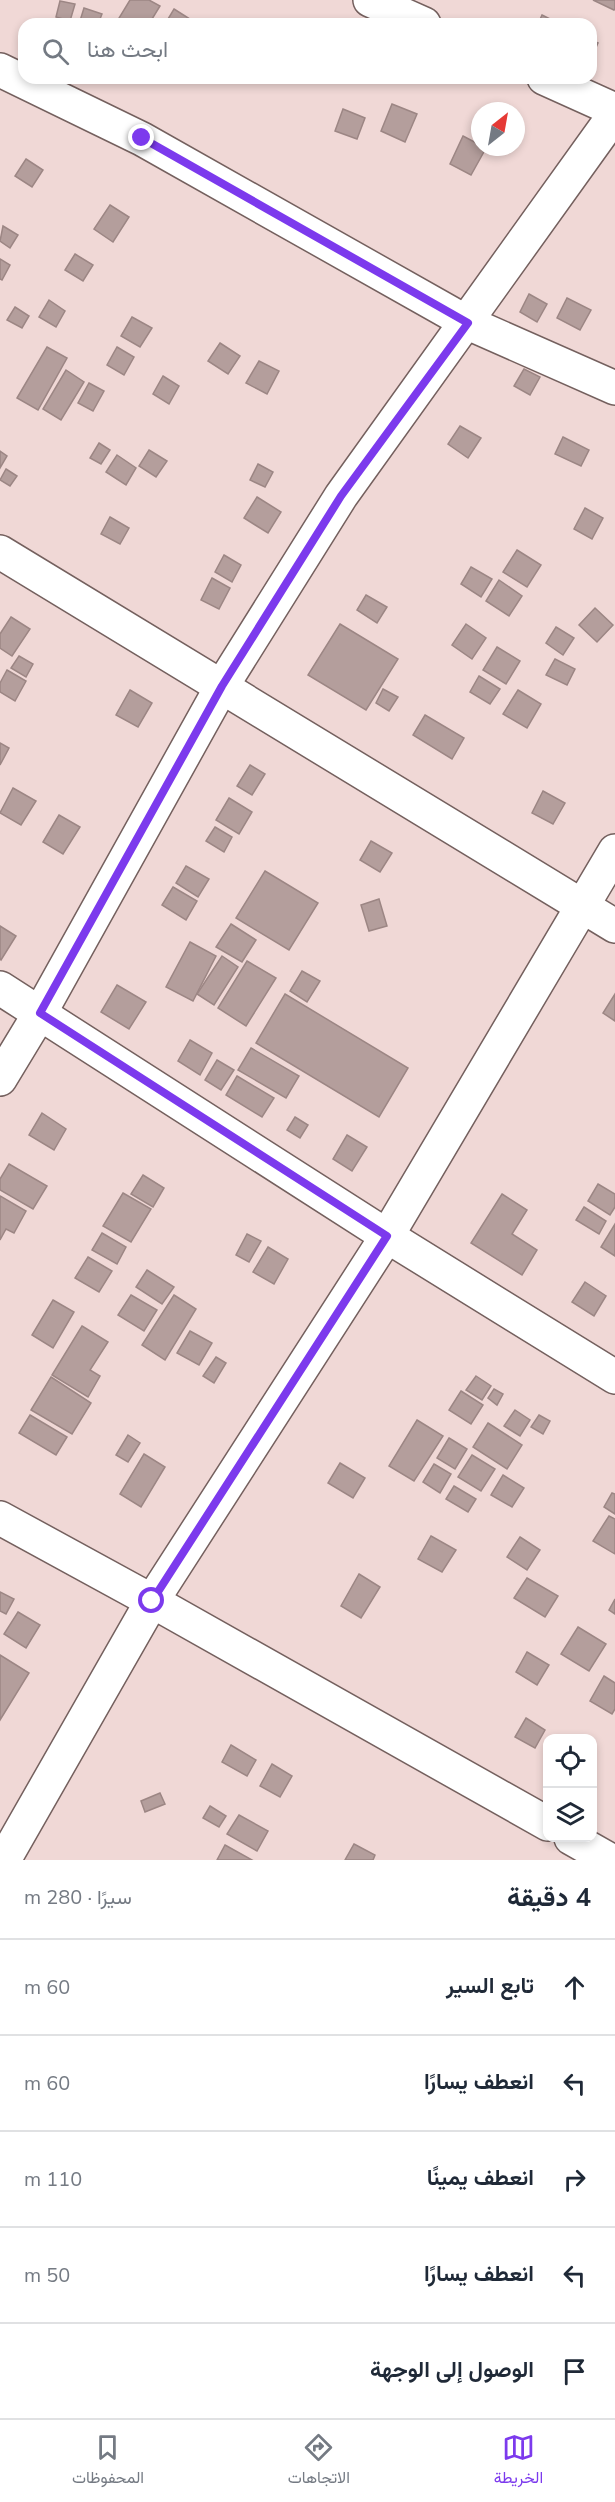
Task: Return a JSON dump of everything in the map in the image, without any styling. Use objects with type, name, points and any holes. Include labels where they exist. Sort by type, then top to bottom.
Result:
[{"type":"street","points":[[370,0],[410,18]]},
{"type":"street","points":[[0,70],[18,79]]},
{"type":"street","points":[[29,84],[142,138],[468,323],[615,388]]},
{"type":"street","points":[[0,1079],[40,1013],[222,686],[341,496],[468,323],[615,112],[557,84]]},
{"type":"street","points":[[0,552],[615,926]]},
{"type":"street","points":[[4,1860],[152,1601],[387,1236],[615,851]]},
{"type":"street","points":[[0,988],[387,1236],[615,1377]]},
{"type":"street","points":[[0,1518],[543,1821]]},
{"type":"street","points":[[578,1842],[610,1860]]},
{"type":"building","points":[[130,0],[149,0],[160,6],[153,18],[119,18]]},
{"type":"building","points":[[593,0],[615,0],[615,9],[614,10]]},
{"type":"building","points":[[60,1],[75,4],[71,18],[56,17]]},
{"type":"building","points":[[84,8],[102,14],[100,18],[81,18]]},
{"type":"building","points":[[174,9],[188,18],[169,18]]},
{"type":"building","points":[[392,104],[417,114],[405,142],[381,131]]},
{"type":"building","points":[[343,109],[365,118],[357,139],[335,131]]},
{"type":"building","points":[[463,136],[471,140],[471,156],[482,156],[471,175],[450,164]]},
{"type":"building","points":[[26,159],[43,170],[32,187],[15,176]]},
{"type":"building","points":[[110,205],[129,217],[113,242],[94,229]]},
{"type":"building","points":[[3,226],[18,235],[10,248],[0,241]]},
{"type":"building","points":[[75,254],[93,265],[83,281],[65,270]]},
{"type":"building","points":[[0,259],[10,265],[2,280],[0,279]]},
{"type":"building","points":[[529,294],[547,304],[537,322],[520,312]]},
{"type":"building","points":[[567,298],[591,310],[580,330],[557,318]]},
{"type":"building","points":[[49,300],[65,311],[56,327],[39,317]]},
{"type":"building","points":[[15,307],[29,316],[22,328],[7,320]]},
{"type":"building","points":[[132,317],[152,328],[140,347],[121,336]]},
{"type":"building","points":[[220,343],[240,356],[228,374],[208,361]]},
{"type":"building","points":[[47,347],[67,358],[38,410],[17,398]]},
{"type":"building","points":[[117,347],[134,357],[124,375],[107,365]]},
{"type":"building","points":[[259,361],[279,371],[267,394],[246,383]]},
{"type":"building","points":[[524,369],[540,377],[530,395],[514,386]]},
{"type":"building","points":[[66,370],[84,382],[61,420],[43,409]]},
{"type":"building","points":[[163,376],[179,386],[169,404],[153,394]]},
{"type":"building","points":[[89,383],[104,391],[93,411],[78,403]]},
{"type":"building","points":[[460,426],[481,438],[468,458],[448,444]]},
{"type":"building","points":[[563,437],[589,450],[581,466],[555,454]]},
{"type":"building","points":[[99,443],[110,450],[101,464],[90,458]]},
{"type":"building","points":[[149,450],[167,461],[156,477],[139,466]]},
{"type":"building","points":[[0,451],[7,456],[0,468]]},
{"type":"building","points":[[117,455],[136,468],[126,485],[106,472]]},
{"type":"building","points":[[258,464],[273,472],[265,487],[250,480]]},
{"type":"building","points":[[6,469],[17,476],[10,486],[0,480]]},
{"type":"building","points":[[257,497],[281,512],[268,533],[244,518]]},
{"type":"building","points":[[585,508],[603,518],[592,539],[574,529]]},
{"type":"building","points":[[110,517],[129,528],[120,544],[101,534]]},
{"type":"building","points":[[517,550],[541,565],[527,587],[503,572]]},
{"type":"building","points":[[224,555],[241,565],[232,582],[215,572]]},
{"type":"building","points":[[471,567],[492,579],[481,597],[461,584]]},
{"type":"building","points":[[212,578],[230,588],[219,609],[201,600]]},
{"type":"building","points":[[499,580],[522,596],[509,616],[486,601]]},
{"type":"building","points":[[366,595],[387,607],[377,623],[357,610]]},
{"type":"building","points":[[595,608],[613,625],[597,642],[579,625]]},
{"type":"building","points":[[11,617],[30,629],[12,656],[0,648],[0,634]]},
{"type":"building","points":[[340,624],[398,659],[366,710],[308,675]]},
{"type":"building","points":[[466,624],[486,638],[472,659],[452,645]]},
{"type":"building","points":[[556,627],[574,638],[563,655],[546,643]]},
{"type":"building","points":[[497,647],[520,661],[506,684],[483,670]]},
{"type":"building","points":[[19,656],[33,664],[26,677],[11,668]]},
{"type":"building","points":[[555,659],[575,669],[567,685],[546,675]]},
{"type":"building","points":[[7,670],[26,681],[15,701],[0,692],[0,683]]},
{"type":"building","points":[[479,676],[500,689],[490,704],[470,692]]},
{"type":"building","points":[[383,689],[398,697],[389,711],[376,703]]},
{"type":"building","points":[[130,690],[152,703],[138,727],[116,715]]},
{"type":"building","points":[[518,690],[541,704],[527,728],[503,714]]},
{"type":"building","points":[[425,715],[464,738],[452,759],[413,735]]},
{"type":"building","points":[[0,743],[9,748],[0,765]]},
{"type":"building","points":[[250,765],[265,774],[252,795],[237,786]]},
{"type":"building","points":[[13,788],[36,801],[21,825],[0,813]]},
{"type":"building","points":[[543,791],[565,803],[553,824],[532,813]]},
{"type":"building","points":[[229,798],[252,812],[239,834],[216,820]]},
{"type":"building","points":[[59,815],[80,827],[63,854],[43,842]]},
{"type":"building","points":[[215,827],[232,837],[224,852],[206,841]]},
{"type":"building","points":[[371,841],[392,853],[380,872],[360,860]]},
{"type":"building","points":[[186,866],[209,879],[198,897],[176,883]]},
{"type":"building","points":[[265,871],[318,903],[289,950],[236,918]]},
{"type":"building","points":[[173,887],[197,901],[186,920],[162,905]]},
{"type":"building","points":[[379,899],[387,926],[369,931],[361,905]]},
{"type":"building","points":[[231,924],[256,940],[242,962],[216,947]]},
{"type":"building","points":[[0,926],[16,936],[1,960],[0,959]]},
{"type":"building","points":[[190,942],[216,956],[193,1001],[166,987]]},
{"type":"building","points":[[222,956],[238,967],[214,1005],[197,994]]},
{"type":"building","points":[[247,961],[276,978],[246,1026],[218,1008]]},
{"type":"building","points":[[302,971],[320,981],[307,1002],[290,991]]},
{"type":"building","points":[[117,985],[146,1002],[129,1029],[101,1012]]},
{"type":"building","points":[[285,994],[408,1068],[379,1117],[256,1043]]},
{"type":"building","points":[[615,994],[615,1021],[603,1013]]},
{"type":"building","points":[[190,1040],[212,1053],[200,1075],[178,1061]]},
{"type":"building","points":[[251,1048],[299,1076],[286,1098],[238,1070]]},
{"type":"building","points":[[217,1060],[234,1070],[221,1090],[205,1080]]},
{"type":"building","points":[[237,1076],[274,1098],[262,1117],[226,1095]]},
{"type":"building","points":[[42,1113],[66,1129],[54,1150],[29,1135]]},
{"type":"building","points":[[295,1117],[308,1125],[300,1138],[287,1130]]},
{"type":"building","points":[[347,1135],[367,1147],[352,1171],[333,1159]]},
{"type":"building","points":[[9,1164],[47,1186],[33,1209],[0,1190],[0,1179]]},
{"type":"building","points":[[143,1175],[164,1188],[153,1207],[131,1194]]},
{"type":"building","points":[[598,1184],[615,1194],[615,1207],[610,1215],[588,1201]]},
{"type":"building","points":[[123,1193],[151,1209],[131,1242],[103,1226]]},
{"type":"building","points":[[502,1194],[527,1210],[512,1234],[537,1250],[522,1275],[471,1243]]},
{"type":"building","points":[[0,1196],[26,1211],[14,1233],[6,1229],[0,1240]]},
{"type":"building","points":[[584,1207],[606,1221],[599,1234],[576,1220]]},
{"type":"building","points":[[615,1224],[615,1256],[601,1247]]},
{"type":"building","points":[[102,1233],[126,1247],[117,1264],[92,1250]]},
{"type":"building","points":[[247,1234],[261,1241],[249,1262],[236,1255]]},
{"type":"building","points":[[268,1247],[288,1259],[274,1284],[253,1272]]},
{"type":"building","points":[[88,1257],[112,1271],[99,1292],[75,1278]]},
{"type":"building","points":[[147,1270],[174,1287],[162,1304],[136,1287]]},
{"type":"building","points":[[585,1282],[606,1296],[594,1316],[572,1302]]},
{"type":"building","points":[[131,1295],[157,1310],[144,1331],[118,1315]]},
{"type":"building","points":[[174,1295],[196,1309],[165,1360],[142,1345]]},
{"type":"building","points":[[53,1300],[74,1312],[53,1348],[32,1335]]},
{"type":"building","points":[[82,1326],[108,1342],[90,1370],[100,1376],[88,1397],[52,1375]]},
{"type":"building","points":[[190,1331],[212,1343],[199,1365],[177,1353]]},
{"type":"building","points":[[216,1357],[226,1363],[214,1383],[203,1376]]},
{"type":"building","points":[[476,1376],[491,1386],[482,1400],[466,1390]]},
{"type":"building","points":[[51,1377],[91,1403],[72,1434],[31,1410]]},
{"type":"building","points":[[494,1389],[503,1394],[497,1405],[488,1398]]},
{"type":"building","points":[[461,1391],[483,1405],[471,1424],[449,1410]]},
{"type":"building","points":[[515,1410],[530,1420],[520,1436],[504,1426]]},
{"type":"building","points":[[30,1415],[67,1437],[56,1455],[19,1433]]},
{"type":"building","points":[[539,1415],[550,1421],[543,1434],[531,1427]]},
{"type":"building","points":[[417,1420],[443,1436],[414,1481],[389,1466]]},
{"type":"building","points":[[488,1423],[522,1445],[507,1469],[473,1447]]},
{"type":"building","points":[[128,1435],[140,1443],[128,1462],[116,1455]]},
{"type":"building","points":[[449,1438],[467,1449],[455,1469],[437,1458]]},
{"type":"building","points":[[144,1454],[165,1467],[141,1507],[120,1494]]},
{"type":"building","points":[[472,1455],[495,1469],[481,1491],[458,1477]]},
{"type":"building","points":[[340,1463],[365,1478],[353,1498],[328,1483]]},
{"type":"building","points":[[434,1464],[451,1474],[440,1493],[423,1482]]},
{"type":"building","points":[[503,1475],[524,1488],[512,1507],[491,1495]]},
{"type":"building","points":[[454,1486],[476,1499],[468,1512],[446,1499]]},
{"type":"building","points":[[612,1493],[615,1494],[615,1514],[604,1507]]},
{"type":"building","points":[[609,1516],[615,1519],[615,1554],[593,1541]]},
{"type":"building","points":[[431,1536],[456,1550],[442,1572],[418,1559]]},
{"type":"building","points":[[520,1537],[540,1550],[527,1570],[507,1557]]},
{"type":"building","points":[[359,1574],[380,1587],[361,1618],[341,1606]]},
{"type":"building","points":[[527,1578],[558,1596],[545,1617],[514,1598]]},
{"type":"building","points":[[0,1592],[14,1599],[6,1614],[0,1611]]},
{"type":"building","points":[[615,1599],[615,1614],[609,1610]]},
{"type":"building","points":[[18,1612],[40,1625],[26,1648],[4,1634]]},
{"type":"building","points":[[578,1627],[606,1644],[589,1671],[561,1654]]},
{"type":"building","points":[[527,1652],[549,1665],[537,1685],[516,1672]]},
{"type":"building","points":[[0,1655],[29,1673],[0,1720]]},
{"type":"building","points":[[604,1676],[615,1683],[615,1709],[612,1714],[590,1701]]},
{"type":"building","points":[[526,1718],[545,1730],[535,1748],[515,1737]]},
{"type":"building","points":[[231,1745],[256,1760],[247,1776],[222,1762]]},
{"type":"building","points":[[272,1764],[292,1776],[280,1797],[260,1786]]},
{"type":"building","points":[[160,1793],[165,1804],[145,1812],[141,1801]]},
{"type":"building","points":[[210,1806],[226,1816],[219,1827],[203,1818]]},
{"type":"building","points":[[239,1815],[268,1831],[257,1851],[227,1834]]},
{"type":"building","points":[[354,1844],[375,1855],[373,1860],[345,1860]]},
{"type":"building","points":[[225,1845],[252,1860],[217,1860]]},
{"type":"route","points":[[142,138],[468,323],[341,496],[222,686],[40,1013],[387,1236],[152,1601]]}]
